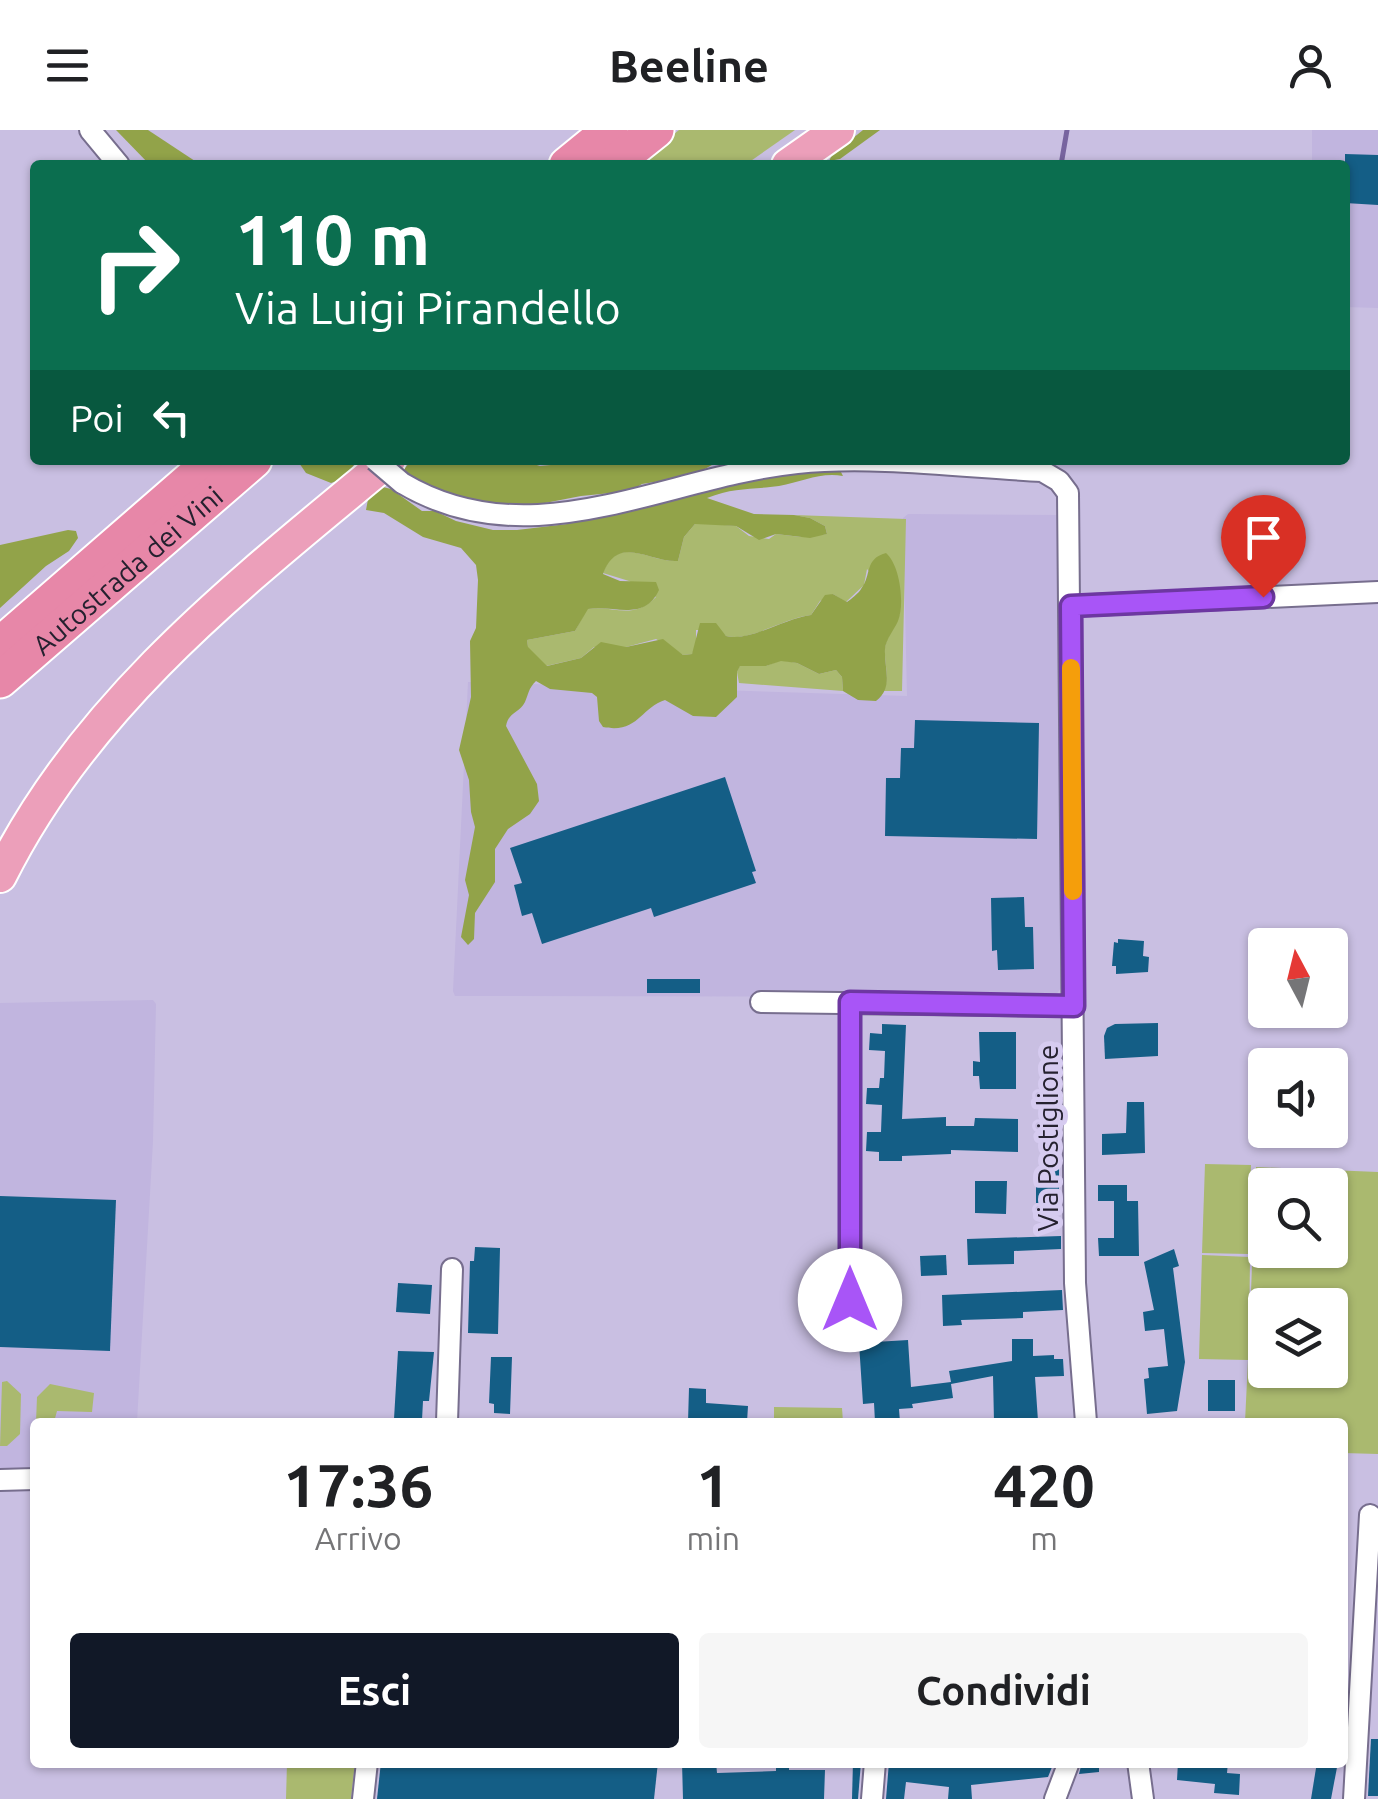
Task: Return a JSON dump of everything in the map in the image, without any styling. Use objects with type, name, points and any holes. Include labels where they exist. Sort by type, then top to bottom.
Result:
[{"type":"highway","points":[[573,160],[610,130]]},
{"type":"highway","points":[[618,160],[656,130]]},
{"type":"highway","points":[[795,160],[838,130]]},
{"type":"highway","name":"Autostrada dei Vini","points":[[0,645],[208,465]]},
{"type":"highway","name":"Autostrada dei Vini","points":[[0,680],[248,465]]},
{"type":"highway","points":[[0,876],[64,769],[146,672],[240,584],[396,472]]},
{"type":"street","points":[[90,130],[115,160]]},
{"type":"street","name":"Via Postiglione","points":[[396,472],[441,504],[506,516],[592,508],[789,465]]},
{"type":"street","name":"Via Postiglione","points":[[908,465],[1042,471],[1059,480],[1068,493],[1075,1283],[1086,1418]]},
{"type":"street","points":[[1071,606],[1378,592]]},
{"type":"street","points":[[760,1002],[1074,1006]]},
{"type":"street","points":[[850,1002],[850,1300]]},
{"type":"street","points":[[446,1418],[452,1270]]},
{"type":"street","points":[[0,1480],[30,1480]]},
{"type":"street","points":[[1354,1799],[1370,1516]]},
{"type":"street","points":[[362,1799],[366,1768]]},
{"type":"street","points":[[872,1799],[875,1768]]},
{"type":"street","points":[[1055,1799],[1067,1768]]},
{"type":"street","points":[[1139,1768],[1143,1799]]},
{"type":"shaded area","points":[[1312,130],[1378,130],[1378,308],[1350,307],[1350,160],[1312,160]]},
{"type":"shaded area","points":[[908,514],[1062,515],[1062,987],[1054,997],[455,996],[468,682],[907,696],[903,518]]},
{"type":"shaded area","points":[[153,1000],[156,1004],[153,1141],[137,1418],[30,1418],[30,1477],[0,1477],[0,1003]]},
{"type":"green space","points":[[116,130],[148,130],[193,160],[145,160]]},
{"type":"green space","points":[[679,130],[795,130],[752,160],[641,160]]},
{"type":"green space","points":[[863,130],[880,130],[840,159],[830,160]]},
{"type":"green space","points":[[300,465],[354,465],[343,479],[331,483],[306,473]]},
{"type":"green space","points":[[408,465],[712,465],[692,476],[642,484],[631,491],[514,509],[422,488],[404,469]]},
{"type":"green space","points":[[840,470],[843,476],[819,476],[707,498],[754,514],[810,518],[825,526],[827,534],[810,538],[776,534],[759,540],[736,526],[695,524],[684,537],[678,561],[626,552],[609,562],[603,574],[620,581],[656,582],[659,590],[645,606],[628,610],[588,609],[575,631],[527,640],[528,647],[547,666],[581,658],[601,642],[626,647],[663,639],[683,655],[692,654],[700,623],[716,623],[726,636],[746,636],[811,615],[825,595],[833,594],[847,602],[861,589],[874,559],[886,553],[898,575],[901,605],[886,645],[886,684],[882,696],[876,701],[858,700],[843,691],[842,677],[836,670],[819,674],[797,663],[781,661],[766,666],[740,666],[737,697],[716,717],[693,716],[665,700],[631,724],[615,728],[603,727],[599,721],[597,697],[592,693],[550,689],[536,681],[523,706],[506,726],[537,784],[539,801],[530,814],[508,829],[495,849],[495,882],[475,913],[474,939],[468,945],[461,937],[469,895],[465,880],[475,827],[469,780],[459,750],[471,697],[470,641],[476,628],[476,565],[461,548],[423,537],[384,513],[366,510],[369,494],[379,486],[391,489],[422,511],[435,511],[493,530],[517,530],[567,524],[686,492],[784,473]]},
{"type":"green space","points":[[794,515],[906,519],[902,691],[884,691],[885,648],[900,608],[867,569],[864,585],[846,602],[833,594],[820,601],[811,615],[746,636],[696,630],[692,654],[683,655],[656,639],[626,647],[594,647],[581,658],[546,666],[528,648],[527,640],[575,631],[587,609],[631,610],[656,597],[629,581],[603,573],[617,555],[626,552],[678,561],[684,537],[695,524],[702,523],[736,526],[749,536],[769,539],[776,534],[827,534],[825,526]]},
{"type":"green space","points":[[76,531],[78,538],[69,551],[46,566],[0,608],[0,545]]},
{"type":"green space","points":[[781,660],[819,674],[836,670],[842,677],[843,691],[739,683],[740,665],[766,666]]},
{"type":"green space","points":[[1205,1164],[1251,1165],[1248,1254],[1202,1253]]},
{"type":"green space","points":[[1348,1171],[1378,1172],[1378,1454],[1348,1453],[1348,1418],[1245,1418],[1248,1360],[1248,1388],[1348,1388],[1348,1288],[1251,1288],[1252,1268],[1348,1268]]},
{"type":"green space","points":[[1202,1255],[1248,1257],[1248,1360],[1199,1359]]},
{"type":"green space","points":[[7,1381],[21,1394],[20,1434],[7,1446],[0,1446],[2,1382]]},
{"type":"green space","points":[[50,1384],[94,1393],[92,1412],[57,1411],[55,1418],[36,1418],[37,1397]]},
{"type":"green space","points":[[774,1407],[842,1408],[843,1418],[774,1418]]},
{"type":"green space","points":[[287,1768],[354,1768],[351,1799],[286,1799]]},
{"type":"building","points":[[1345,154],[1378,155],[1378,205],[1350,203],[1350,160],[1345,160]]},
{"type":"building","points":[[915,720],[1039,723],[1037,839],[885,836],[886,778],[900,778],[901,748],[914,748]]},
{"type":"building","points":[[725,777],[756,871],[752,872],[756,883],[654,917],[651,908],[542,944],[532,913],[522,916],[514,885],[522,883],[510,848]]},
{"type":"building","points":[[1024,897],[1025,927],[1033,927],[1034,969],[998,970],[997,950],[992,951],[991,898]]},
{"type":"building","points":[[1118,939],[1144,941],[1148,972],[1116,974],[1116,966],[1112,966],[1114,942],[1118,943]]},
{"type":"building","points":[[647,979],[700,979],[700,993],[647,993]]},
{"type":"building","points":[[1158,1023],[1158,1056],[1105,1059],[1107,1028],[1115,1024]]},
{"type":"building","points":[[882,1024],[906,1025],[902,1119],[946,1117],[946,1126],[974,1126],[975,1118],[1018,1119],[1018,1152],[951,1150],[951,1154],[879,1161],[879,1152],[866,1151],[867,1132],[881,1132],[882,1105],[866,1104],[867,1088],[879,1088],[880,1078],[884,1078],[885,1051],[869,1050],[870,1033],[882,1034]]},
{"type":"building","points":[[979,1032],[1016,1032],[1016,1089],[980,1089],[979,1076],[973,1076],[973,1061],[980,1062]]},
{"type":"building","points":[[1127,1102],[1144,1102],[1145,1153],[1102,1155],[1102,1134],[1126,1133]]},
{"type":"building","points":[[1044,1162],[1059,1162],[1059,1214],[1044,1214],[1044,1203],[1036,1203],[1036,1181],[1043,1181]]},
{"type":"building","points":[[975,1181],[1007,1181],[1006,1214],[975,1213]]},
{"type":"building","points":[[1098,1185],[1127,1185],[1127,1201],[1138,1201],[1139,1256],[1099,1256],[1098,1238],[1114,1238],[1114,1201],[1098,1201]]},
{"type":"building","points":[[0,1196],[116,1200],[110,1351],[0,1347]]},
{"type":"building","points":[[1061,1236],[1061,1249],[1014,1251],[1014,1264],[968,1265],[967,1239]]},
{"type":"building","points":[[475,1247],[500,1248],[498,1334],[468,1333],[470,1261],[474,1261]]},
{"type":"building","points":[[1174,1249],[1179,1266],[1173,1268],[1185,1362],[1177,1411],[1147,1414],[1144,1379],[1149,1378],[1148,1368],[1168,1366],[1164,1329],[1145,1331],[1143,1312],[1154,1310],[1144,1262]]},
{"type":"building","points":[[946,1255],[947,1275],[921,1276],[920,1256]]},
{"type":"building","points":[[398,1283],[432,1285],[430,1314],[396,1312]]},
{"type":"building","points":[[1062,1290],[1063,1310],[1023,1312],[1023,1318],[961,1320],[962,1325],[943,1326],[942,1295]]},
{"type":"building","points":[[1012,1339],[1033,1339],[1033,1356],[1054,1355],[1054,1359],[1063,1359],[1064,1376],[1035,1377],[1038,1418],[994,1418],[993,1376],[951,1384],[953,1398],[912,1404],[913,1408],[899,1409],[900,1418],[875,1418],[874,1403],[863,1404],[859,1343],[908,1340],[911,1387],[951,1382],[949,1371],[1012,1361]]},
{"type":"building","points":[[398,1351],[434,1352],[429,1401],[423,1401],[422,1418],[394,1418]]},
{"type":"building","points":[[491,1357],[512,1357],[510,1414],[494,1413],[494,1404],[489,1403]]},
{"type":"building","points":[[1208,1380],[1235,1380],[1235,1411],[1208,1411]]},
{"type":"building","points":[[689,1388],[706,1389],[706,1403],[748,1406],[747,1418],[688,1418]]},
{"type":"building","points":[[1371,1739],[1378,1739],[1378,1796],[1368,1796]]},
{"type":"building","points":[[380,1768],[657,1768],[654,1799],[377,1799]]},
{"type":"building","points":[[682,1768],[717,1768],[717,1773],[776,1768],[825,1770],[824,1799],[683,1799]]},
{"type":"building","points":[[853,1768],[861,1768],[858,1799],[852,1799]]},
{"type":"building","points":[[889,1768],[1052,1768],[1048,1777],[971,1785],[972,1799],[948,1799],[949,1787],[906,1782],[904,1799],[886,1799]]},
{"type":"building","points":[[1080,1768],[1099,1768],[1099,1772],[1079,1774]]},
{"type":"building","points":[[1178,1768],[1227,1768],[1227,1773],[1240,1774],[1239,1795],[1214,1793],[1215,1784],[1177,1780]]},
{"type":"building","points":[[1316,1768],[1337,1768],[1331,1799],[1311,1799]]},
{"type":"waterway","points":[[1062,160],[1067,130]]},
{"type":"slow traffic","points":[[1071,668],[1073,891]]},
{"type":"route","points":[[850,1300],[850,1002],[1074,1006],[1071,606],[1263,597]]}]
